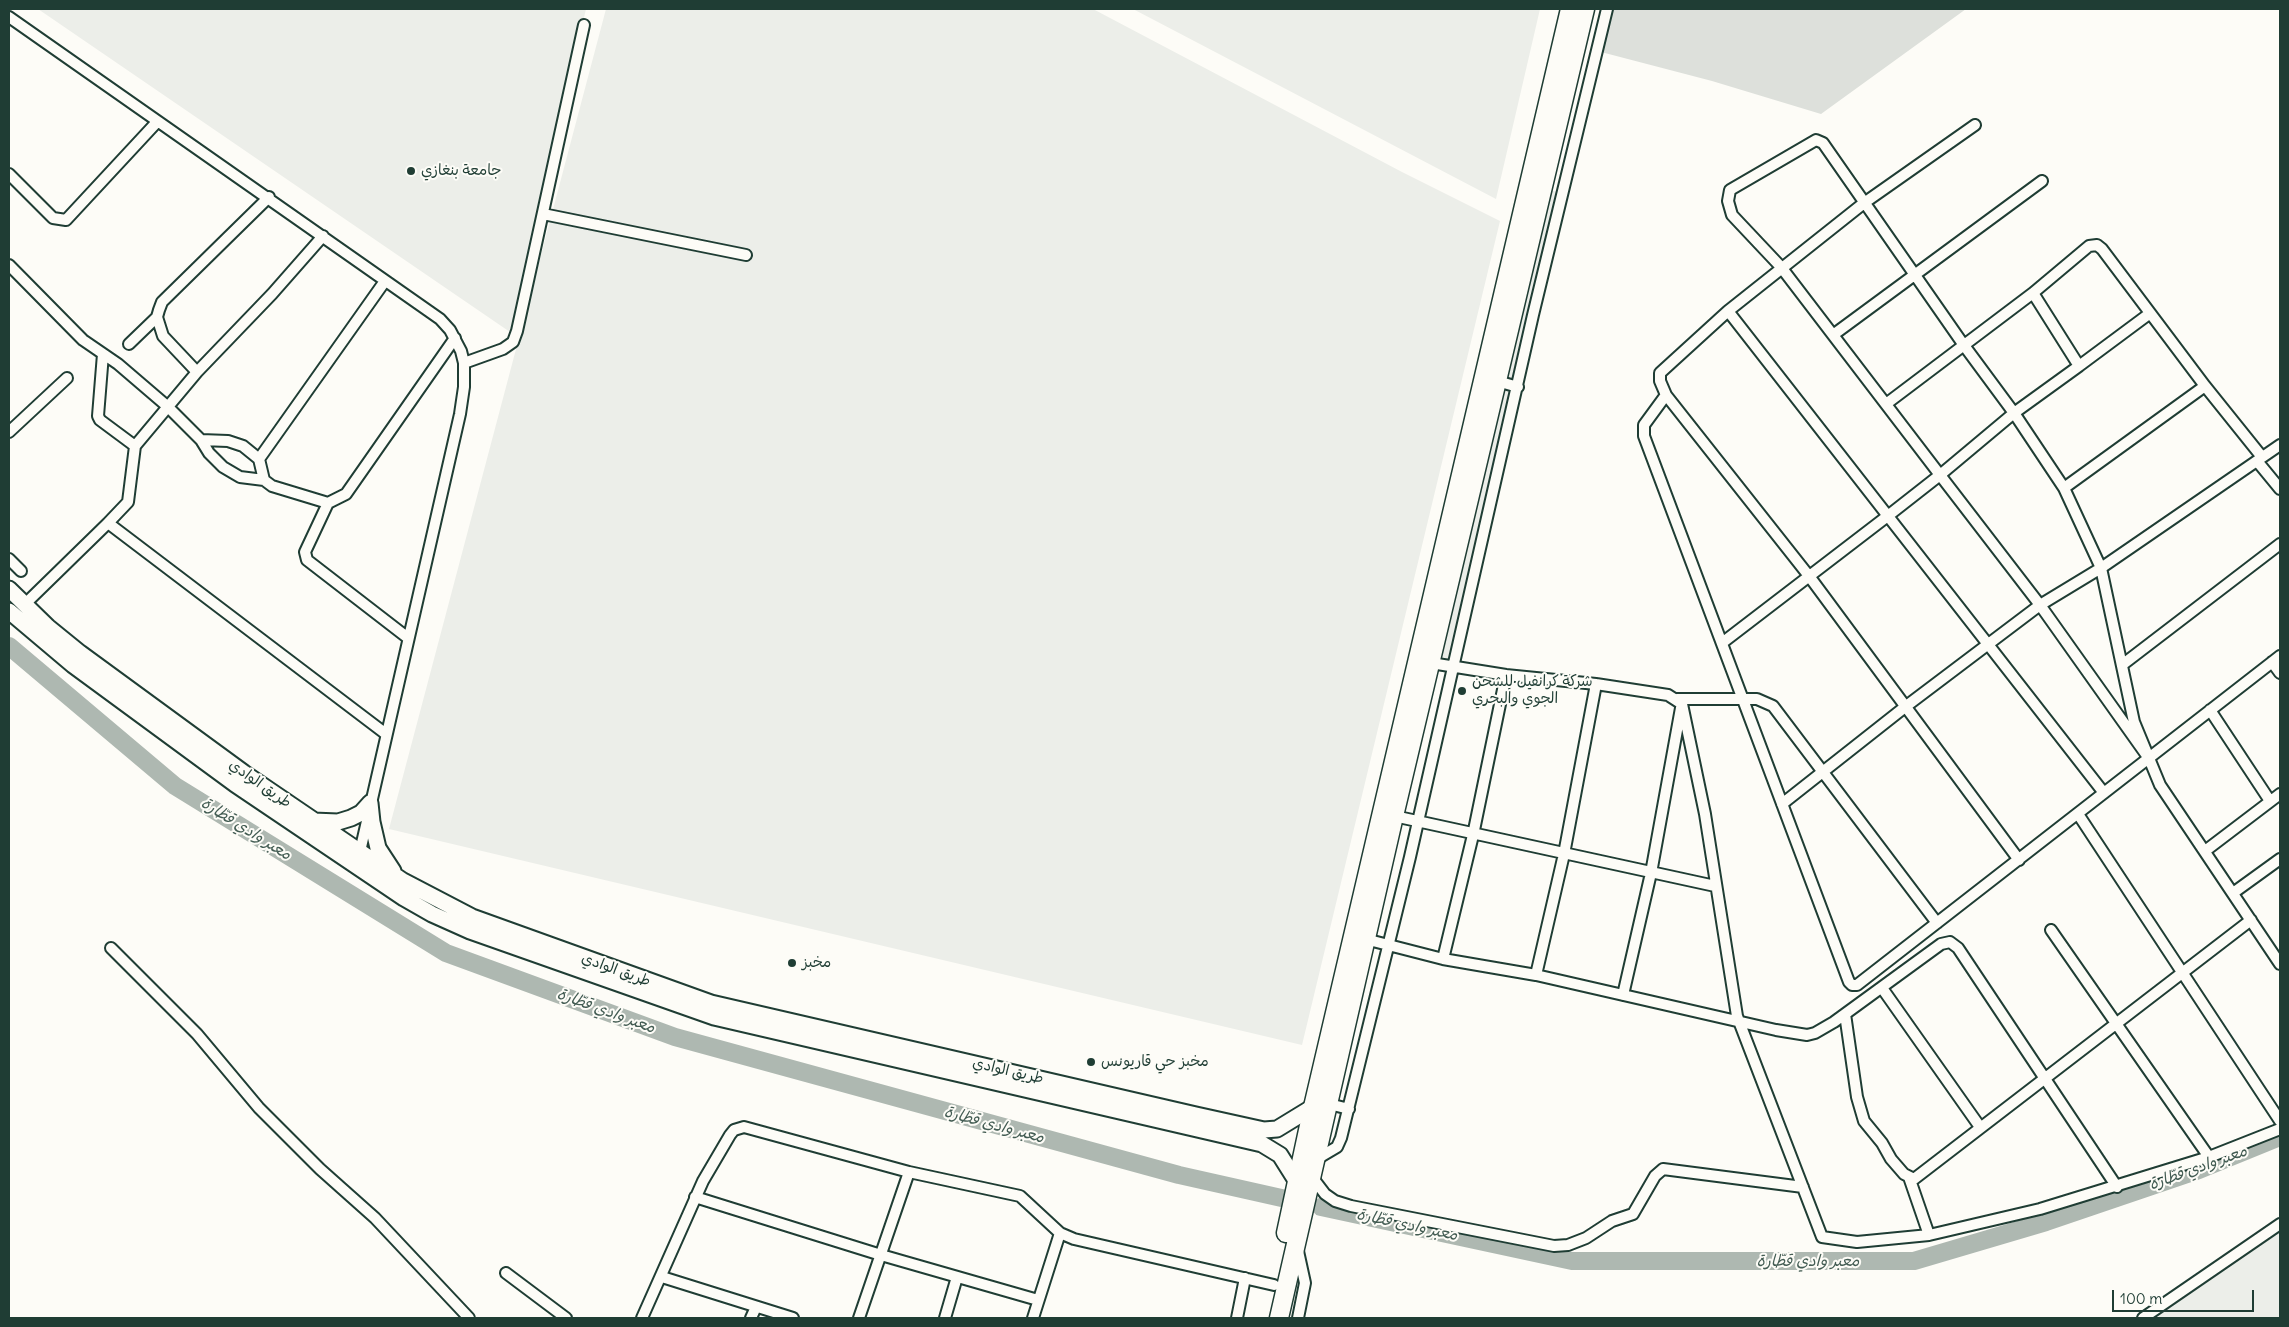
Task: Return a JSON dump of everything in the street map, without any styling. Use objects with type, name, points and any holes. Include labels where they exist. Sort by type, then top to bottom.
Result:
[{"type":"highway","points":[[1279,1318],[1296,1240],[1321,1105],[1570,9]]},
{"type":"highway","points":[[1267,1318],[1274,1285],[1308,1173],[1321,1105],[1365,939],[1585,9]]},
{"type":"main road","name":"طريق الوادي","points":[[9,589],[24,606],[80,652],[312,821],[358,860],[432,914],[470,931],[688,1010],[740,1017],[1263,1137],[1280,1155],[1308,1173]]},
{"type":"main road","name":"طريق الوادي","points":[[9,611],[80,671],[235,784],[358,860],[472,917],[691,996],[740,1017]]},
{"type":"main road","points":[[312,821],[338,822],[351,818],[361,813],[370,803]]},
{"type":"main road","points":[[370,803],[378,848],[392,870],[403,881]]},
{"type":"main road","points":[[1263,1137],[1321,1105]]},
{"type":"street","points":[[1606,9],[1419,821],[1342,1138],[1337,1147],[1308,1173],[1325,1194],[1335,1201],[1351,1206],[1554,1246],[1568,1245],[1586,1238],[1612,1222],[1633,1214],[1655,1176],[1663,1169],[1803,1187]]},
{"type":"street","points":[[9,17],[440,318],[455,338],[464,363],[464,387],[460,414],[358,860]]},
{"type":"street","points":[[464,363],[503,349],[513,342],[584,25]]},
{"type":"street","points":[[9,174],[53,218],[66,220],[157,122]]},
{"type":"street","points":[[1975,125],[1864,203],[1781,267],[1728,311],[1660,373],[1660,381],[1666,395],[1810,576],[2019,860]]},
{"type":"street","points":[[2148,758],[2040,605],[1940,474],[1781,267],[1732,215],[1728,201],[1730,190],[1816,140],[1823,143],[1963,344],[2014,412],[2064,488],[2101,568],[2134,722],[2160,785],[2251,920],[2279,958]]},
{"type":"street","points":[[1833,335],[2042,181]]},
{"type":"street","points":[[129,344],[157,317],[162,302],[269,197]]},
{"type":"street","points":[[543,214],[746,255]]},
{"type":"street","points":[[24,606],[128,502],[135,446],[197,372],[272,294],[323,236]]},
{"type":"street","points":[[1886,404],[2033,293],[2089,246],[2097,245],[2102,249],[2260,459],[2280,490]]},
{"type":"street","points":[[9,264],[83,340],[167,406],[201,440],[208,453],[223,467],[240,477],[264,480],[272,486],[328,503]]},
{"type":"street","points":[[259,460],[385,281]]},
{"type":"street","points":[[2033,293],[2079,366]]},
{"type":"street","points":[[1728,311],[1989,643],[2104,793]]},
{"type":"street","points":[[1722,643],[1889,515],[2014,412],[2150,314]]},
{"type":"street","points":[[157,317],[163,336],[197,372]]},
{"type":"street","points":[[408,638],[306,560],[305,552],[328,503],[346,494],[455,338]]},
{"type":"street","points":[[103,354],[98,416],[100,420],[135,446]]},
{"type":"street","points":[[9,432],[67,378]]},
{"type":"street","points":[[1497,382],[1518,387]]},
{"type":"street","points":[[2064,488],[2205,386]]},
{"type":"street","points":[[1666,395],[1644,425],[1644,436],[1849,982],[1852,985],[1857,985],[2276,659],[2280,673]]},
{"type":"street","points":[[201,440],[228,441],[243,446],[259,460],[264,480]]},
{"type":"street","points":[[1782,804],[1905,707],[2040,605],[2101,568],[2280,445]]},
{"type":"street","points":[[108,523],[386,734]]},
{"type":"street","points":[[2122,665],[2280,544]]},
{"type":"street","points":[[9,559],[21,571]]},
{"type":"street","points":[[1431,662],[1506,675],[1596,684],[1668,695],[1679,702],[1757,699],[1773,706],[1937,923]]},
{"type":"street","points":[[1443,959],[1473,834],[1506,675]]},
{"type":"street","points":[[1536,975],[1564,854],[1596,684]]},
{"type":"street","points":[[1623,995],[1651,873],[1679,702]]},
{"type":"street","points":[[1679,702],[1705,814],[1715,886],[1739,1022],[1822,1236],[1857,1242],[1929,1235],[2040,1209],[2117,1187],[2209,1157],[2280,1129]]},
{"type":"street","points":[[2210,710],[2270,801]]},
{"type":"street","points":[[2205,851],[2280,794]]},
{"type":"street","points":[[2078,814],[2280,1122]]},
{"type":"street","points":[[1394,816],[1715,886]]},
{"type":"street","points":[[2233,893],[2280,859]]},
{"type":"street","points":[[1909,1177],[1918,1177],[1980,1127],[2251,920]]},
{"type":"street","points":[[2051,930],[2209,1157]]},
{"type":"street","points":[[1365,939],[1443,959],[1536,975],[1739,1022],[1808,1035],[1815,1033],[1845,1014],[1941,944],[1950,942],[1958,948],[2117,1187]]},
{"type":"street","points":[[110,948],[198,1034],[259,1108],[320,1169],[375,1218],[469,1318]]},
{"type":"street","points":[[1882,988],[1980,1127]]},
{"type":"street","points":[[1845,1014],[1857,1097],[1864,1121],[1882,1143],[1891,1160],[1909,1177],[1929,1235]]},
{"type":"street","points":[[1321,1105],[1349,1109]]},
{"type":"street","points":[[642,1318],[662,1277],[695,1197],[730,1135],[734,1130],[744,1127],[909,1172],[1020,1196],[1060,1233],[1084,1241],[1274,1285]]},
{"type":"street","points":[[859,1318],[909,1172]]},
{"type":"street","points":[[695,1197],[880,1255],[1038,1300]]},
{"type":"street","points":[[2143,1318],[2280,1224]]},
{"type":"street","points":[[1032,1318],[1060,1233]]},
{"type":"street","points":[[1296,1240],[1305,1283],[1298,1318]]},
{"type":"street","points":[[506,1273],[566,1318]]},
{"type":"street","points":[[662,1277],[793,1318]]},
{"type":"street","points":[[945,1318],[957,1277]]},
{"type":"street","points":[[1237,1318],[1245,1278]]},
{"type":"street","points":[[751,1318],[756,1307]]},
{"type":"shaded area","name":"جامعة بنغازي","points":[[38,9],[586,9],[510,332]]},
{"type":"shaded area","points":[[606,9],[1093,9],[1402,172],[1500,221],[1302,1045],[389,829]]},
{"type":"shaded area","points":[[1133,9],[1540,9],[1496,199]]},
{"type":"shaded area","points":[[1612,9],[1966,9],[1821,114],[1712,81],[1601,52]]},
{"type":"shaded area","points":[[1549,190],[1566,194],[1460,665],[1434,663]]},
{"type":"shaded area","points":[[2280,1229],[2280,1318],[2143,1318]]},
{"type":"waterway","name":"معبر وادي قطّارة","points":[[9,646],[175,786],[446,953],[675,1037],[1179,1175],[1286,1199]]},
{"type":"waterway","name":"معبر وادي قطّارة","points":[[1321,1207],[1572,1261],[1914,1261],[2046,1222],[2199,1170],[2280,1137]]},
{"type":"place","name":"جامعة بنغازي","points":[[411,171]]},
{"type":"place","name":"شركة كرانفيل للشحن الجوي والبحري","points":[[1462,691]]},
{"type":"place","name":"مخبز","points":[[792,963]]},
{"type":"place","name":"مخبز حي قاريونس","points":[[1091,1062]]}]
